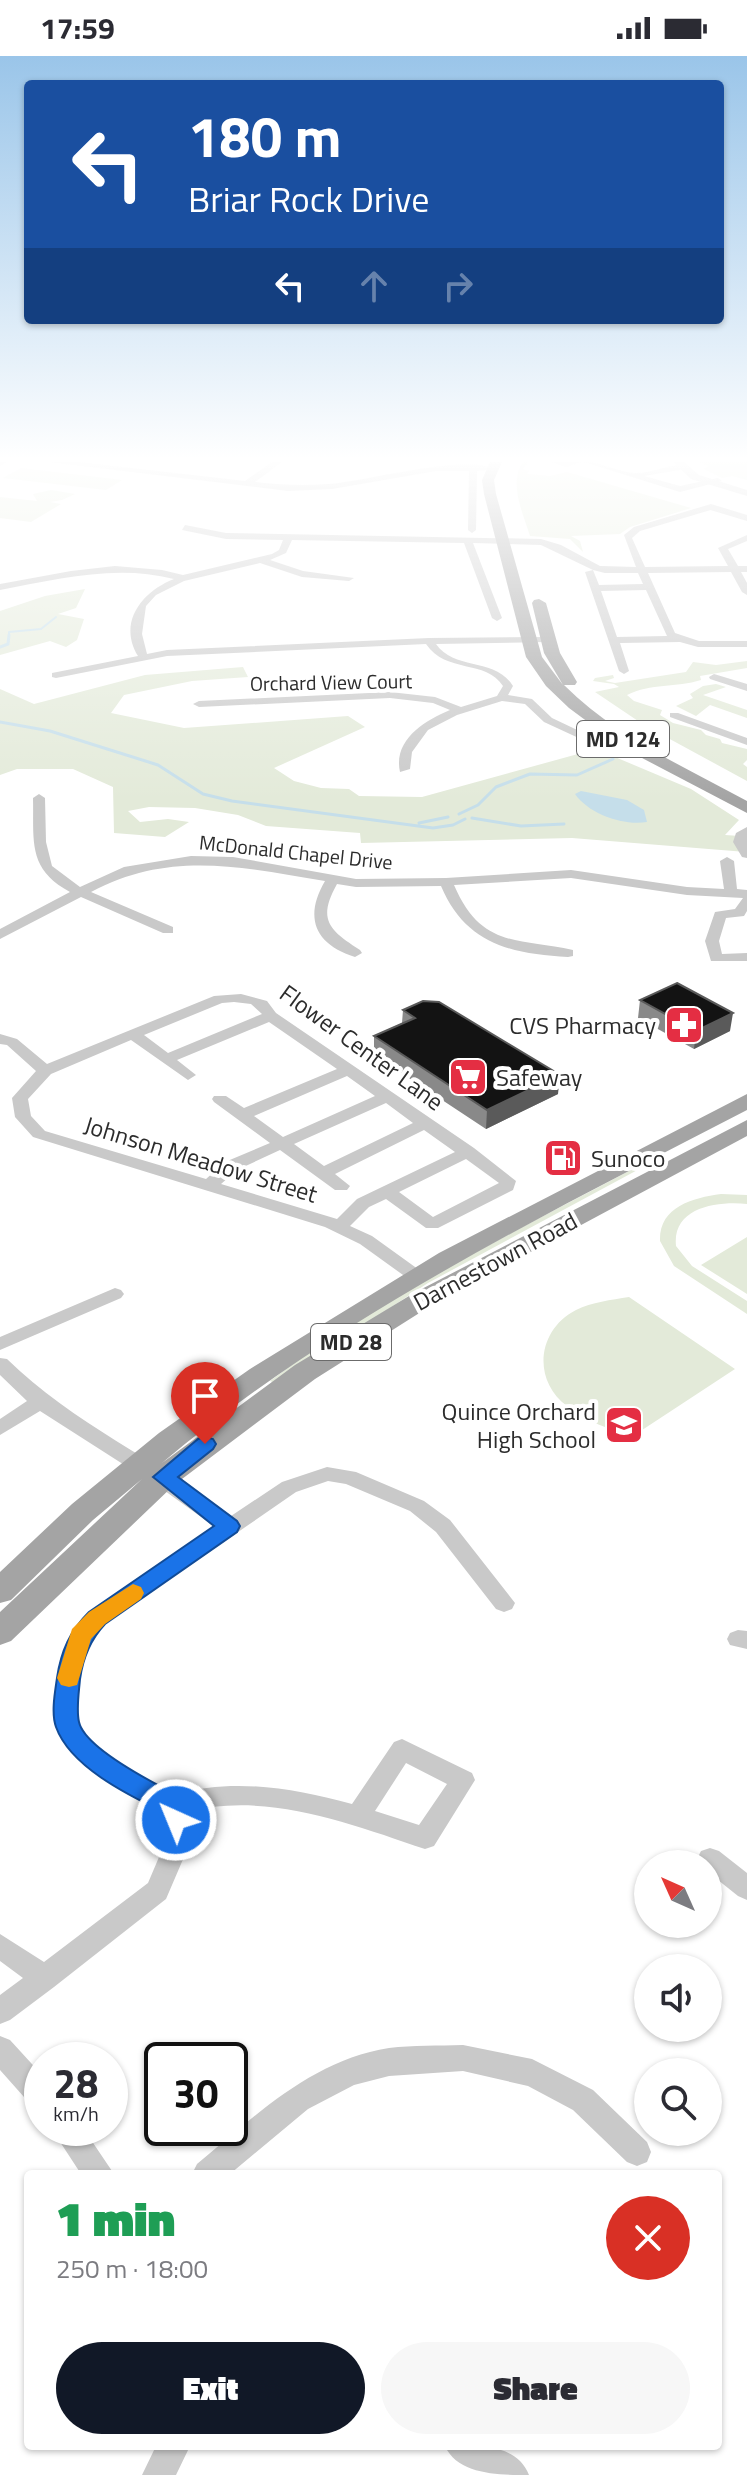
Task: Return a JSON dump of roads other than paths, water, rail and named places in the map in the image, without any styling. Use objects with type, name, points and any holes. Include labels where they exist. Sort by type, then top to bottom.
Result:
[{"type":"main road","name":"MD 124","points":[[519,575],[534,657],[547,679],[581,712],[747,808]]},
{"type":"main road","name":"MD 124","points":[[533,583],[558,665],[570,682],[598,709],[747,794]]},
{"type":"main road","name":"Darnestown Road","points":[[0,1632],[151,1470],[294,1350],[416,1276],[747,1101]]},
{"type":"main road","name":"Darnestown Road","points":[[0,1591],[43,1549],[151,1470],[388,1319],[747,1127]]},
{"type":"street","points":[[0,587],[74,575]]},
{"type":"street","points":[[173,575],[186,579]]},
{"type":"street","points":[[143,655],[136,641],[141,605],[155,591],[202,575]]},
{"type":"street","points":[[312,575],[349,578]]},
{"type":"street","points":[[482,575],[497,618]]},
{"type":"street","points":[[591,575],[624,671]]},
{"type":"street","points":[[644,575],[670,633],[678,639]]},
{"type":"street","points":[[595,588],[649,587]]},
{"type":"street","points":[[56,675],[143,655],[429,641],[549,639]]},
{"type":"street","points":[[613,640],[678,639],[703,644],[747,644]]},
{"type":"street","points":[[429,641],[434,652],[444,658],[499,674],[508,686],[501,698]]},
{"type":"street","points":[[714,677],[747,688]]},
{"type":"street","name":"Orchard View Court","points":[[199,704],[390,695],[435,700],[462,711]]},
{"type":"street","points":[[404,769],[403,754],[410,739],[428,724],[501,698],[528,701],[548,720],[609,749]]},
{"type":"street","points":[[674,715],[747,742]]},
{"type":"street","points":[[39,798],[45,867],[59,882],[168,930]]},
{"type":"street","points":[[747,831],[740,836],[739,842],[747,854]]},
{"type":"street","name":"McDonald Chapel Drive","points":[[0,935],[80,892],[129,870],[191,860],[233,861],[332,880],[390,885],[571,874],[687,891],[747,894]]},
{"type":"street","points":[[727,861],[731,894]]},
{"type":"street","points":[[332,880],[319,900],[319,921],[325,932],[355,953]]},
{"type":"street","points":[[446,882],[464,917],[480,930],[524,948],[568,953]]},
{"type":"street","points":[[747,901],[739,913],[720,915],[712,947],[716,958],[747,957]]},
{"type":"street","points":[[712,947],[747,947]]},
{"type":"street","name":"Flower Center Lane","points":[[45,1071],[219,999],[253,1000],[268,1009],[270,1016],[468,1152]]},
{"type":"street","points":[[166,1059],[270,1016]]},
{"type":"street","points":[[133,1034],[188,1075]]},
{"type":"street","points":[[0,1039],[12,1042],[45,1071]]},
{"type":"street","points":[[242,1115],[348,1070]]},
{"type":"street","name":"Johnson Meadow Street","points":[[45,1071],[20,1098],[23,1117],[39,1134],[340,1226],[366,1240],[416,1276]]},
{"type":"street","points":[[208,1186],[231,1166],[387,1097]]},
{"type":"street","name":"Johnson Meadow Street","points":[[220,1099],[341,1186]]},
{"type":"street","name":"Johnson Meadow Street","points":[[323,1173],[426,1123]]},
{"type":"street","points":[[340,1226],[363,1203],[386,1191],[468,1152],[506,1178],[507,1186],[432,1224],[386,1191]]},
{"type":"street","points":[[0,1344],[115,1294]]},
{"type":"street","points":[[0,1364],[84,1432],[151,1470],[229,1526]]},
{"type":"street","points":[[0,1428],[42,1401]]},
{"type":"street","points":[[358,1816],[264,1797],[214,1795],[193,1797],[173,1805],[130,1784],[79,1745],[67,1725],[70,1669],[80,1635],[97,1618],[229,1526],[289,1487],[327,1474],[349,1477],[417,1506],[443,1526],[504,1603]]},
{"type":"street","points":[[0,2011],[157,1891],[172,1867],[178,1838],[173,1805]]},
{"type":"street","points":[[722,1868],[747,1888]]},
{"type":"street","points":[[0,1946],[45,1978]]},
{"type":"street","points":[[0,2049],[24,2076]]},
{"type":"street","points":[[212,2170],[298,2099],[349,2073],[389,2062],[463,2058],[532,2073],[583,2100],[637,2152]]},
{"type":"street","points":[[78,2146],[96,2170]]},
{"type":"street","points":[[158,2475],[172,2450]]},
{"type":"street","points":[[467,2450],[503,2473]]},
{"type":"water","points":[[581,791],[627,800],[644,810],[647,822],[617,820],[598,813],[575,794]]},
{"type":"waterway","points":[[9,635],[9,632],[41,629],[56,617]]},
{"type":"waterway","points":[[0,647],[8,644],[9,635]]},
{"type":"waterway","points":[[0,722],[50,731],[158,765],[203,794],[232,801],[433,828],[453,825],[465,819]]},
{"type":"waterway","points":[[459,814],[478,805],[496,787],[530,774],[577,775],[613,759]]},
{"type":"waterway","points":[[419,823],[448,817]]},
{"type":"waterway","points":[[472,818],[521,826],[564,824]]},
{"type":"place","name":"CVS Pharmacy","points":[[684,1025]]},
{"type":"place","name":"Safeway","points":[[468,1077]]},
{"type":"place","name":"Sunoco","points":[[563,1158]]},
{"type":"place","name":"Quince Orchard High School","points":[[624,1425]]}]
